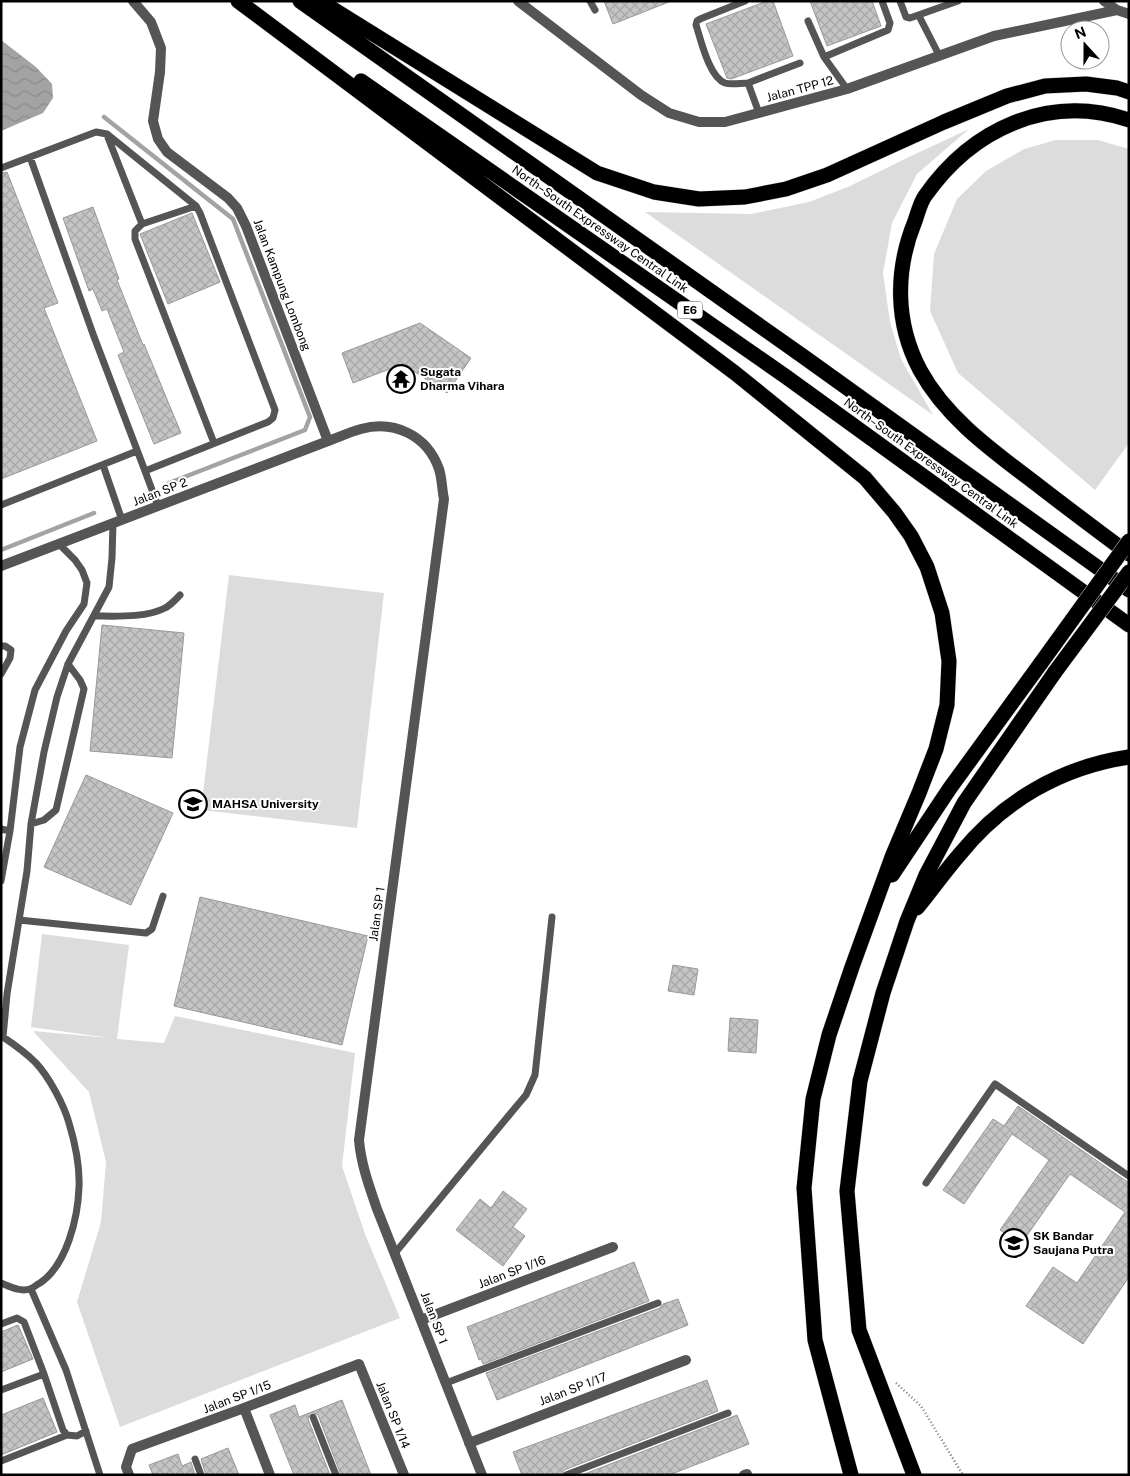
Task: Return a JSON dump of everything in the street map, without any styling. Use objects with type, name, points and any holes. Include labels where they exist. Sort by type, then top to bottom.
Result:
[{"type":"highway","points":[[238,1],[735,373],[865,478],[894,512],[927,567],[942,613],[949,661],[947,704],[936,749],[892,857],[829,1035],[813,1099],[804,1188],[815,1340],[851,1475]]},
{"type":"highway","name":"North–South Expressway Central Link","points":[[247,1],[777,370],[1129,625]]},
{"type":"highway","name":"North–South Expressway Central Link","points":[[300,1],[1129,590]]},
{"type":"highway","points":[[320,1],[597,174],[654,192],[699,199],[745,197],[786,189],[818,178],[1008,96],[1045,86],[1086,84],[1117,88],[1129,92]]},
{"type":"highway","points":[[1129,120],[1084,110],[1057,112],[1028,117],[1002,128],[971,147],[947,170],[924,198],[908,237],[901,269],[900,305],[908,340],[919,368],[930,389],[954,416],[985,445],[1129,554]]},
{"type":"highway","points":[[881,890],[950,788],[1129,540]]},
{"type":"highway","points":[[914,1475],[859,1330],[847,1191],[860,1081],[883,993],[907,921],[926,875],[964,803],[1055,672],[1129,572]]},
{"type":"highway","points":[[907,921],[960,853],[995,817],[1024,795],[1059,776],[1129,757]]},
{"type":"street","name":"Jalan Kampung Lombong","points":[[133,1],[150,22],[161,48],[160,72],[153,121],[158,139],[167,152],[228,198],[237,208],[246,226],[328,441]]},
{"type":"street","name":"Jalan TPP 12","points":[[518,1],[641,95],[669,113],[700,122],[725,122],[847,89],[994,36],[1117,10]]},
{"type":"street","points":[[1104,1],[1117,10],[1129,14]]},
{"type":"street","name":"Jalan SP 1","points":[[328,441],[375,426],[404,430],[419,440],[431,453],[439,470],[444,499],[359,1140],[367,1179],[482,1475]]},
{"type":"street","name":"Jalan SP 2","points":[[1,566],[328,441]]},
{"type":"street","name":"Jalan SP 1/16","points":[[421,1320],[612,1247]]},
{"type":"street","name":"Jalan SP 1/17","points":[[469,1443],[686,1360]]},
{"type":"street","name":"Jalan SP 1/15","points":[[129,1475],[126,1466],[132,1449],[359,1364]]},
{"type":"street","name":"Jalan SP 1/14","points":[[359,1364],[404,1475]]},
{"type":"street","points":[[244,1408],[270,1475]]},
{"type":"lane","points":[[590,1],[596,10]]},
{"type":"lane","points":[[745,1],[697,21],[696,25],[711,69],[718,79],[726,84],[748,83],[800,63]]},
{"type":"lane","points":[[824,57],[888,30],[890,23],[882,1]]},
{"type":"lane","points":[[900,1],[906,17],[910,18],[958,1]]},
{"type":"lane","points":[[919,16],[939,55]]},
{"type":"lane","points":[[808,21],[824,57],[847,89]]},
{"type":"lane","points":[[748,83],[759,113]]},
{"type":"lane","points":[[1,168],[96,132],[107,134],[196,206],[275,410],[274,418],[145,471]]},
{"type":"lane","points":[[107,134],[142,224]]},
{"type":"lane","points":[[30,157],[93,334],[158,506]]},
{"type":"lane","points":[[196,206],[142,224],[135,231],[135,239],[214,444]]},
{"type":"lane","points":[[1,505],[138,451]]},
{"type":"lane","points":[[1,1283],[17,1290],[31,1288],[48,1277],[59,1263],[77,1213],[79,1186],[77,1163],[69,1122],[55,1090],[38,1065],[23,1051],[2,1037],[27,871],[31,824],[44,752],[57,697],[68,664],[109,587],[118,522],[103,465]]},
{"type":"lane","points":[[1,882],[10,831],[20,747],[35,690],[66,631],[84,604],[87,583],[82,570],[59,544]]},
{"type":"lane","points":[[94,616],[131,615],[153,612],[167,607],[180,594]]},
{"type":"lane","points":[[1,646],[11,650],[10,658],[1,674]]},
{"type":"lane","points":[[31,824],[44,820],[56,810],[82,698],[84,689],[68,664]]},
{"type":"lane","points":[[1,830],[10,831]]},
{"type":"lane","points":[[19,920],[146,933],[152,929],[163,896]]},
{"type":"lane","points":[[395,1253],[515,1108],[526,1094],[535,1075],[552,917]]},
{"type":"lane","points":[[926,1183],[995,1084],[1129,1176]]},
{"type":"lane","points":[[31,1288],[66,1370],[100,1475]]},
{"type":"lane","points":[[446,1383],[658,1303]]},
{"type":"lane","points":[[1,1324],[17,1318],[24,1322],[63,1430],[67,1435]]},
{"type":"lane","points":[[1,1390],[44,1374]]},
{"type":"lane","points":[[566,1475],[728,1413]]},
{"type":"lane","points":[[313,1417],[336,1475]]},
{"type":"lane","points":[[1,1461],[67,1435],[76,1436],[86,1431]]},
{"type":"lane","points":[[195,1459],[201,1475]]},
{"type":"path","points":[[894,1382],[920,1406],[963,1475]]},
{"type":"shaded area","points":[[969,129],[917,174],[892,223],[883,273],[890,322],[901,359],[933,415],[645,212],[751,214],[809,202],[850,186]]},
{"type":"shaded area","points":[[1056,140],[1098,140],[1129,149],[1129,443],[1095,490],[958,373],[930,311],[934,254],[957,199],[986,171],[1024,149]]},
{"type":"shaded area","points":[[229,575],[384,593],[357,828],[201,810]]},
{"type":"shaded area","points":[[42,934],[129,945],[117,1039],[164,1043],[175,1016],[355,1053],[342,1166],[365,1234],[400,1318],[120,1427],[77,1302],[101,1222],[106,1162],[89,1092],[33,1031],[110,1038],[31,1027]]},
{"type":"water","points":[[1,40],[36,67],[52,84],[53,98],[43,113],[1,131]]},
{"type":"building","points":[[604,1],[669,1],[669,2],[613,24]]},
{"type":"building","points":[[767,1],[773,1],[793,56],[731,79],[727,78],[706,24]]},
{"type":"building","points":[[810,1],[872,1],[881,26],[827,46]]},
{"type":"building","points":[[7,172],[58,303],[44,308],[97,441],[1,479],[1,173]]},
{"type":"building","points":[[93,207],[119,279],[117,280],[181,433],[154,444],[118,355],[124,352],[107,309],[102,311],[93,289],[89,291],[63,218]]},
{"type":"building","points":[[192,213],[220,282],[168,304],[140,234]]},
{"type":"building","points":[[420,323],[471,358],[447,393],[403,364],[353,383],[342,353]]},
{"type":"building","points":[[102,625],[184,633],[172,758],[90,751]]},
{"type":"building","points":[[86,775],[173,813],[131,905],[44,867]]},
{"type":"building","points":[[200,897],[368,936],[342,1045],[174,1006]]},
{"type":"building","points":[[673,965],[698,969],[694,995],[668,991]]},
{"type":"building","points":[[730,1018],[758,1020],[756,1053],[728,1051]]},
{"type":"building","points":[[1018,1106],[1129,1183],[1129,1277],[1083,1344],[1026,1306],[1053,1267],[1077,1283],[1125,1212],[1070,1174],[1021,1244],[1000,1230],[1049,1160],[1012,1134],[964,1204],[943,1190],[993,1119],[1004,1126]]},
{"type":"building","points":[[503,1191],[527,1209],[513,1227],[525,1236],[503,1266],[456,1230],[480,1199],[491,1208]]},
{"type":"building","points":[[634,1262],[649,1301],[483,1364],[481,1359],[479,1360],[467,1327]]},
{"type":"building","points":[[678,1299],[688,1325],[497,1400],[486,1373],[660,1308],[663,1304]]},
{"type":"building","points":[[18,1325],[33,1359],[1,1372],[1,1332]]},
{"type":"building","points":[[707,1380],[718,1411],[564,1470],[561,1475],[522,1475],[513,1452]]},
{"type":"building","points":[[43,1398],[57,1432],[1,1455],[1,1415]]},
{"type":"building","points":[[342,1400],[371,1475],[341,1475],[318,1415],[313,1412],[309,1414],[308,1419],[330,1475],[294,1475],[270,1415],[295,1405],[299,1417]]},
{"type":"building","points":[[737,1415],[749,1444],[669,1475],[582,1475]]},
{"type":"building","points":[[228,1448],[239,1475],[206,1475],[201,1459]]},
{"type":"building","points":[[178,1454],[182,1466],[191,1462],[195,1475],[153,1475],[149,1465]]},
{"type":"waterway","points":[[104,117],[233,219],[310,417],[305,430],[169,483]]},
{"type":"waterway","points":[[1,550],[94,513]]},
{"type":"place","name":"Sugata Dharma Vihara","points":[[401,379]]},
{"type":"place","name":"MAHSA University","points":[[193,804]]},
{"type":"place","name":"SK Bandar Saujana Putra","points":[[1014,1243]]}]
